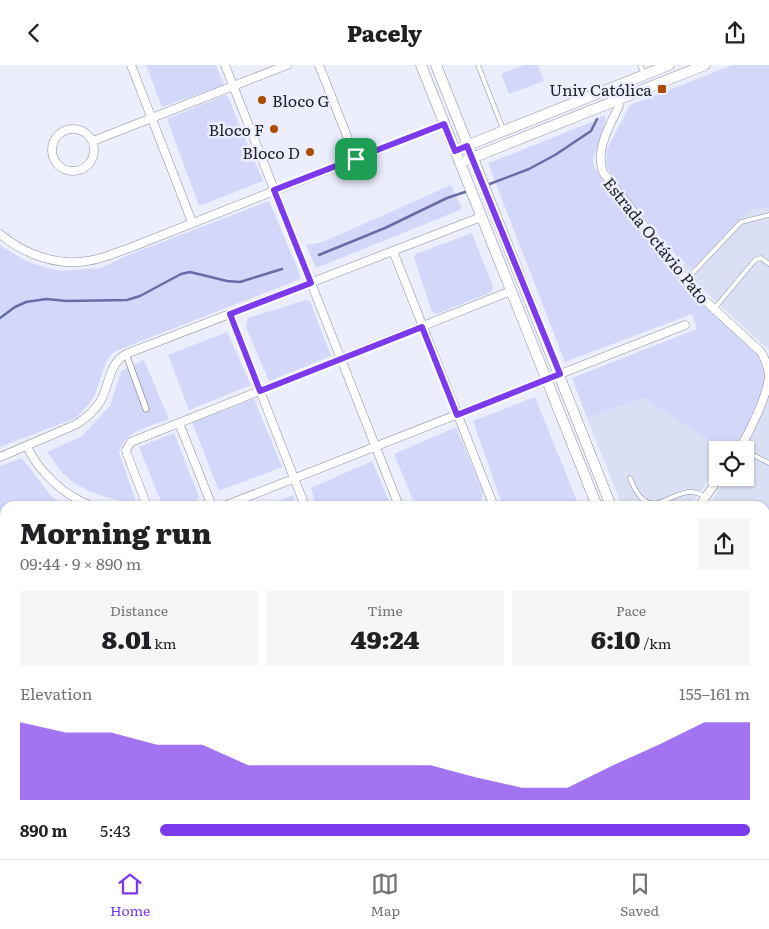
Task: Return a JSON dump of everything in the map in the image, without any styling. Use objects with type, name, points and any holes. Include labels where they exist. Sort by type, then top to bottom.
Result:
[{"type":"street","points":[[131,65],[192,223]]},
{"type":"street","points":[[225,65],[397,501]]},
{"type":"street","points":[[93,141],[287,65]]},
{"type":"street","points":[[319,65],[356,159]]},
{"type":"street","points":[[421,65],[595,501]]},
{"type":"street","points":[[436,65],[609,501]]},
{"type":"street","points":[[455,151],[642,70],[669,65]]},
{"type":"street","points":[[460,163],[705,65]]},
{"type":"street","name":"Estrada Octávio Pato","points":[[616,99],[619,106],[599,158],[603,172],[686,280],[714,309],[762,352],[769,372],[768,387],[746,441]]},
{"type":"street","points":[[0,234],[23,250],[53,260],[87,261],[104,257],[444,124]]},
{"type":"street","points":[[76,129],[83,131],[93,141],[92,160],[82,169],[68,171],[62,168],[53,157],[53,143],[62,132],[76,129]]},
{"type":"street","points":[[0,457],[77,425],[100,402],[115,362],[126,354],[481,217]]},
{"type":"street","points":[[392,251],[492,501]]},
{"type":"street","points":[[145,501],[128,459],[126,450],[131,442],[511,291]]},
{"type":"street","points":[[230,314],[303,501]]},
{"type":"street","points":[[237,501],[685,325]]},
{"type":"street","points":[[126,354],[146,409]]},
{"type":"street","points":[[179,423],[210,501]]},
{"type":"street","points":[[27,447],[33,459],[44,473],[64,493],[81,501]]},
{"type":"street","points":[[703,501],[714,486]]},
{"type":"lane","points":[[478,65],[504,131]]},
{"type":"lane","points":[[686,280],[741,222],[769,215]]},
{"type":"lane","points":[[714,309],[755,261],[761,258],[769,264]]},
{"type":"lane","points":[[754,456],[769,463]]},
{"type":"lane","points":[[630,477],[638,496],[644,501]]},
{"type":"lane","points":[[663,501],[690,491],[699,493],[705,498]]},
{"type":"shaded area","points":[[146,65],[216,65],[224,85],[162,107]]},
{"type":"shaded area","points":[[524,65],[538,65],[544,81],[509,94],[501,74]]},
{"type":"shaded area","points":[[733,65],[769,65],[769,208],[751,209],[692,268],[676,255],[622,192],[606,166],[607,149],[630,105]]},
{"type":"shaded area","points":[[225,95],[228,97],[263,181],[199,206],[167,119]]},
{"type":"shaded area","points":[[604,115],[606,120],[593,160],[594,167],[682,281],[710,310],[755,350],[761,361],[766,382],[740,441],[709,441],[644,398],[587,418],[572,378],[697,329],[692,314],[565,362],[489,163],[594,121]]},
{"type":"shaded area","points":[[451,185],[462,209],[316,268],[306,245],[323,242]]},
{"type":"shaded area","points":[[269,201],[299,272],[300,279],[113,353],[107,360],[95,394],[89,404],[76,418],[0,447],[0,245],[26,261],[47,268],[62,271],[100,268],[131,254]]},
{"type":"shaded area","points":[[769,202],[769,350],[700,287],[682,265],[750,204]]},
{"type":"shaded area","points":[[472,233],[493,287],[492,292],[437,314],[432,312],[414,258],[416,254]]},
{"type":"shaded area","points":[[306,300],[310,301],[331,356],[269,381],[246,327],[248,318]]},
{"type":"shaded area","points":[[227,332],[251,385],[189,410],[168,355]]},
{"type":"shaded area","points":[[144,360],[169,419],[139,430],[127,439],[119,452],[136,501],[116,500],[86,489],[68,478],[47,452],[82,436],[110,406],[121,371]]},
{"type":"shaded area","points":[[769,391],[769,501],[712,501],[721,486],[754,486],[754,441],[748,441]]},
{"type":"shaded area","points":[[535,397],[577,501],[501,501],[473,421]]},
{"type":"shaded area","points":[[644,398],[709,441],[709,479],[694,501],[620,501],[587,418]]},
{"type":"shaded area","points":[[254,399],[282,467],[219,491],[192,422]]},
{"type":"shaded area","points":[[456,427],[483,492],[481,501],[417,501],[412,498],[394,454]]},
{"type":"shaded area","points":[[174,433],[199,497],[197,501],[161,501],[139,447]]},
{"type":"shaded area","points":[[22,458],[51,496],[58,501],[0,501],[0,466]]},
{"type":"shaded area","points":[[372,461],[389,501],[315,501],[311,488]]},
{"type":"shaded area","points":[[293,495],[295,498],[293,501],[278,501]]},
{"type":"waterway","points":[[487,185],[529,169],[555,155],[591,131],[597,119]]},
{"type":"waterway","points":[[319,255],[385,228],[447,198],[468,191]]},
{"type":"waterway","points":[[0,318],[15,307],[26,302],[46,299],[67,301],[127,300],[140,296],[181,274],[190,272],[227,281],[240,282],[282,269]]},
{"type":"place","name":"Univ Católica","points":[[662,89]]},
{"type":"place","name":"Bloco G","points":[[262,100]]},
{"type":"place","name":"Bloco F","points":[[274,129]]},
{"type":"place","name":"Bloco D","points":[[310,152]]},
{"type":"route","points":[[444,124],[455,151],[467,146],[560,374],[457,415],[422,327],[260,391],[230,314],[311,283],[274,190],[356,159],[444,124]]}]
